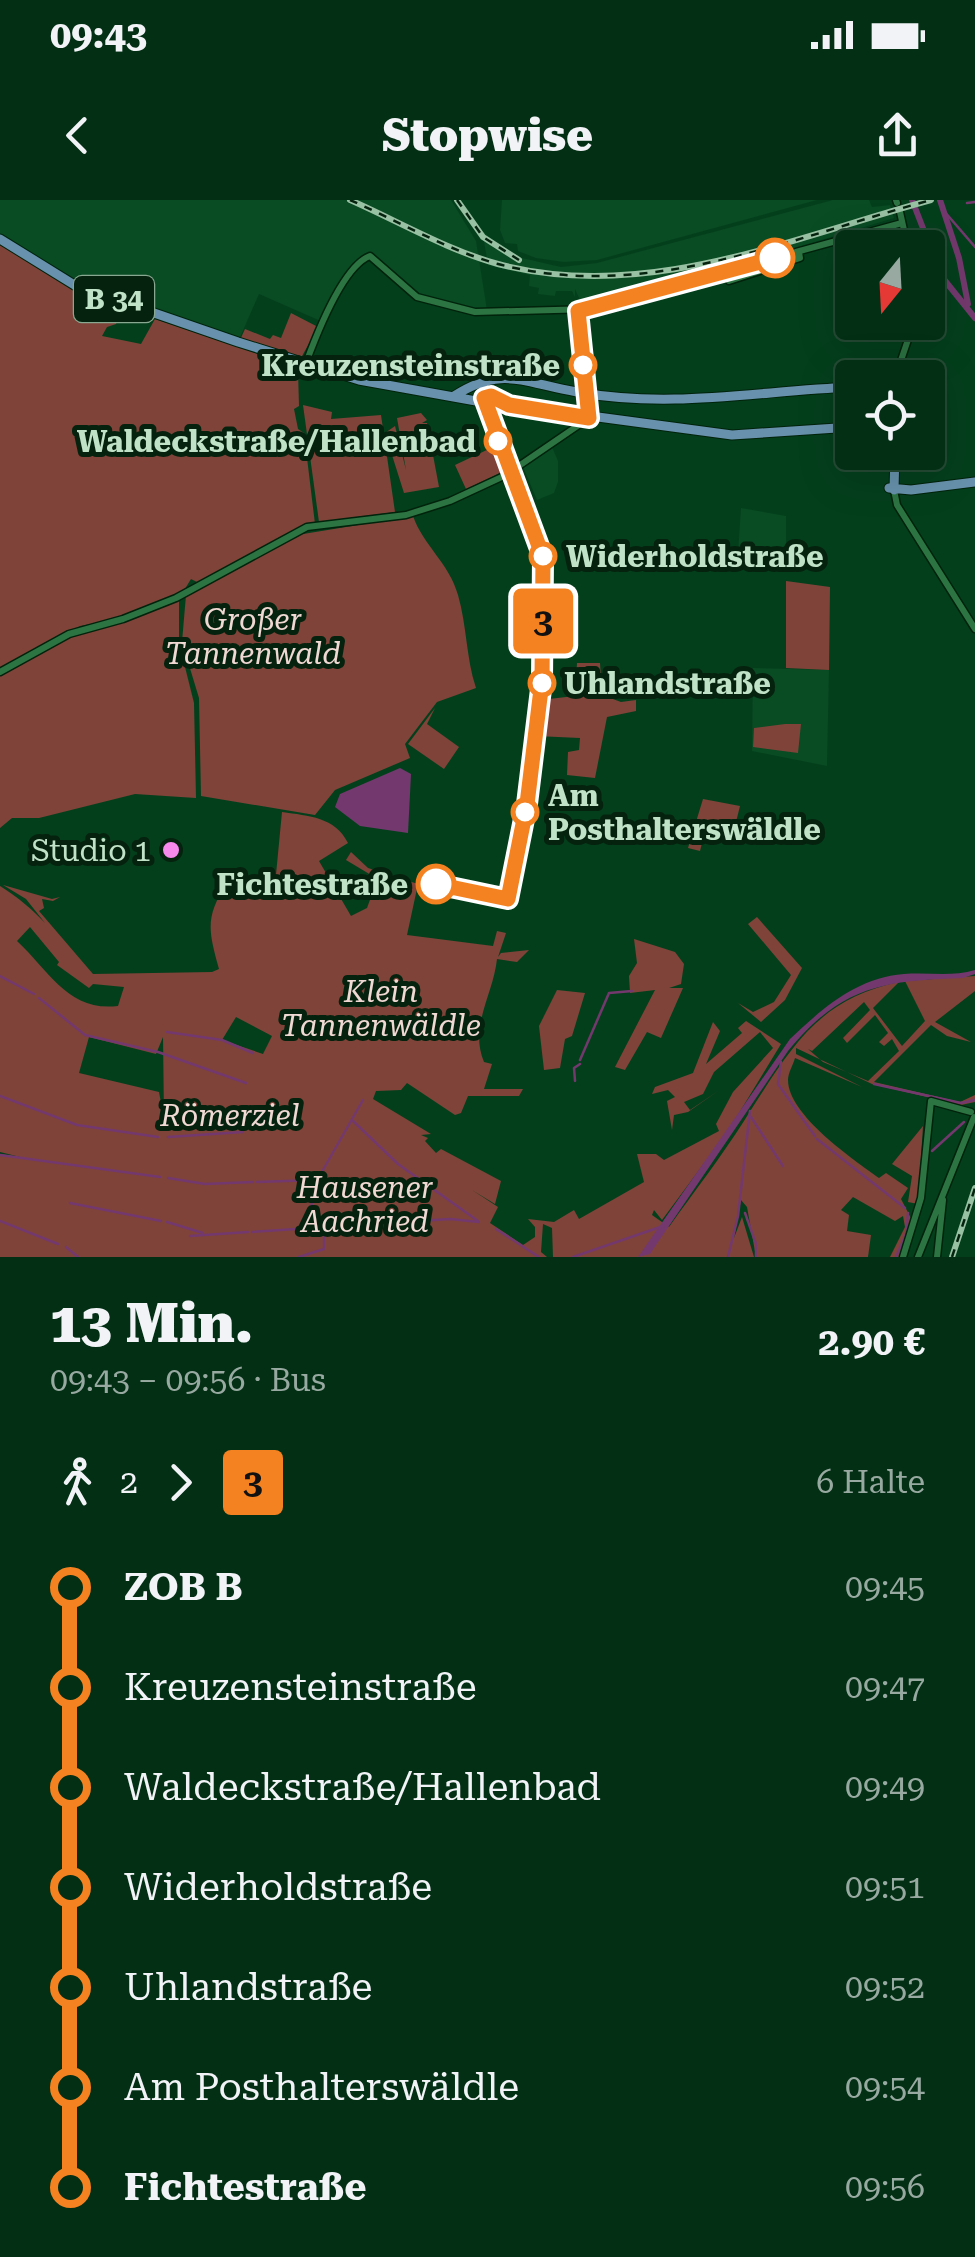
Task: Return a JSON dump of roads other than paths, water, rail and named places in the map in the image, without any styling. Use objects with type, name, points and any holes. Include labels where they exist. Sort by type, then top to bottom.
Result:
[{"type":"main road","points":[[303,360],[332,305],[364,257],[374,257],[422,300],[475,312],[578,311],[685,284],[724,279],[798,256],[898,217]]},
{"type":"main road","name":"B 34","points":[[0,238],[86,290],[383,386],[452,398],[470,396],[479,401],[486,396],[509,405],[584,419],[755,436],[835,429]]},
{"type":"main road","points":[[452,398],[495,376],[581,393],[675,402],[835,388]]},
{"type":"main road","points":[[482,383],[486,396]]},
{"type":"main road","points":[[470,396],[471,385]]},
{"type":"main road","points":[[0,672],[69,634],[176,598],[307,527],[430,510],[509,472],[584,419]]},
{"type":"main road","points":[[892,470],[892,503],[911,524],[975,629]]},
{"type":"main road","points":[[892,488],[920,489],[975,482]]},
{"type":"main road","points":[[902,1257],[922,1198],[931,1101],[974,1112]]},
{"type":"main road","points":[[953,1106],[974,1112]]},
{"type":"main road","points":[[918,1257],[974,1112]]},
{"type":"main road","points":[[937,1257],[944,1194],[974,1112]]},
{"type":"waterway","points":[[912,200],[942,277],[975,318]]},
{"type":"waterway","points":[[940,200],[959,258],[968,304]]},
{"type":"waterway","points":[[967,203],[975,202]]},
{"type":"waterway","points":[[944,211],[975,247]]},
{"type":"waterway","points":[[0,976],[34,994]]},
{"type":"waterway","points":[[580,1060],[609,993],[632,991]]},
{"type":"waterway","points":[[39,998],[85,1035],[158,1052],[246,1083]]},
{"type":"waterway","points":[[167,1032],[222,1040],[253,1053]]},
{"type":"waterway","points":[[781,1062],[778,1084],[815,1136]]},
{"type":"waterway","points":[[575,1081],[574,1068],[580,1064]]},
{"type":"waterway","points":[[874,1084],[961,1103],[975,1100]]},
{"type":"waterway","points":[[0,1096],[77,1125],[158,1137]]},
{"type":"waterway","points":[[305,1229],[319,1177],[363,1100]]},
{"type":"waterway","points":[[728,1257],[738,1216],[750,1111]]},
{"type":"waterway","points":[[751,1117],[783,1166]]},
{"type":"waterway","points":[[352,1120],[398,1164],[478,1221]]},
{"type":"waterway","points":[[932,1151],[964,1122]]},
{"type":"waterway","points":[[168,1137],[243,1132]]},
{"type":"waterway","points":[[817,1139],[905,1208]]},
{"type":"waterway","points":[[0,1155],[160,1177]]},
{"type":"waterway","points":[[168,1178],[205,1184],[253,1182]]},
{"type":"waterway","points":[[257,1182],[315,1180]]},
{"type":"waterway","points":[[70,1203],[161,1221]]},
{"type":"waterway","points":[[745,1213],[756,1244],[756,1257]]},
{"type":"waterway","points":[[896,1257],[906,1234],[908,1213]]},
{"type":"waterway","points":[[252,1232],[450,1219],[479,1222]]},
{"type":"waterway","points":[[0,1221],[58,1244]]},
{"type":"waterway","points":[[167,1222],[203,1233]]},
{"type":"waterway","points":[[573,1257],[666,1225]]},
{"type":"waterway","points":[[496,1229],[539,1257]]},
{"type":"waterway","points":[[299,1257],[324,1249],[324,1231]]},
{"type":"waterway","points":[[190,1236],[248,1232]]},
{"type":"waterway","points":[[66,1247],[78,1257]]},
{"type":"railway","points":[[350,200],[441,243],[498,264],[553,274],[608,276],[717,261],[931,200]]},
{"type":"railway","points":[[457,200],[483,237],[519,260]]},
{"type":"railway","points":[[952,1257],[975,1188]]},
{"type":"place","name":"Kreuzensteinstraße","points":[[583,365]]},
{"type":"place","name":"Waldeckstraße/Hallenbad","points":[[498,441]]},
{"type":"place","name":"Widerholdstraße","points":[[543,556]]},
{"type":"place","name":"Uhlandstraße","points":[[542,683]]},
{"type":"place","name":"Am Posthalterswäldle","points":[[525,812]]},
{"type":"place","name":"Studio 1","points":[[171,850]]},
{"type":"place","name":"Fichtestraße","points":[[436,884]]},
{"type":"park label","name":"Großer Tannenwald","points":[[253,636]]},
{"type":"park label","name":"Klein Tannenwäldle","points":[[381,1008]]},
{"type":"park label","name":"Römerziel","points":[[230,1115]]},
{"type":"park label","name":"Hausener Aachried","points":[[365,1204]]}]
